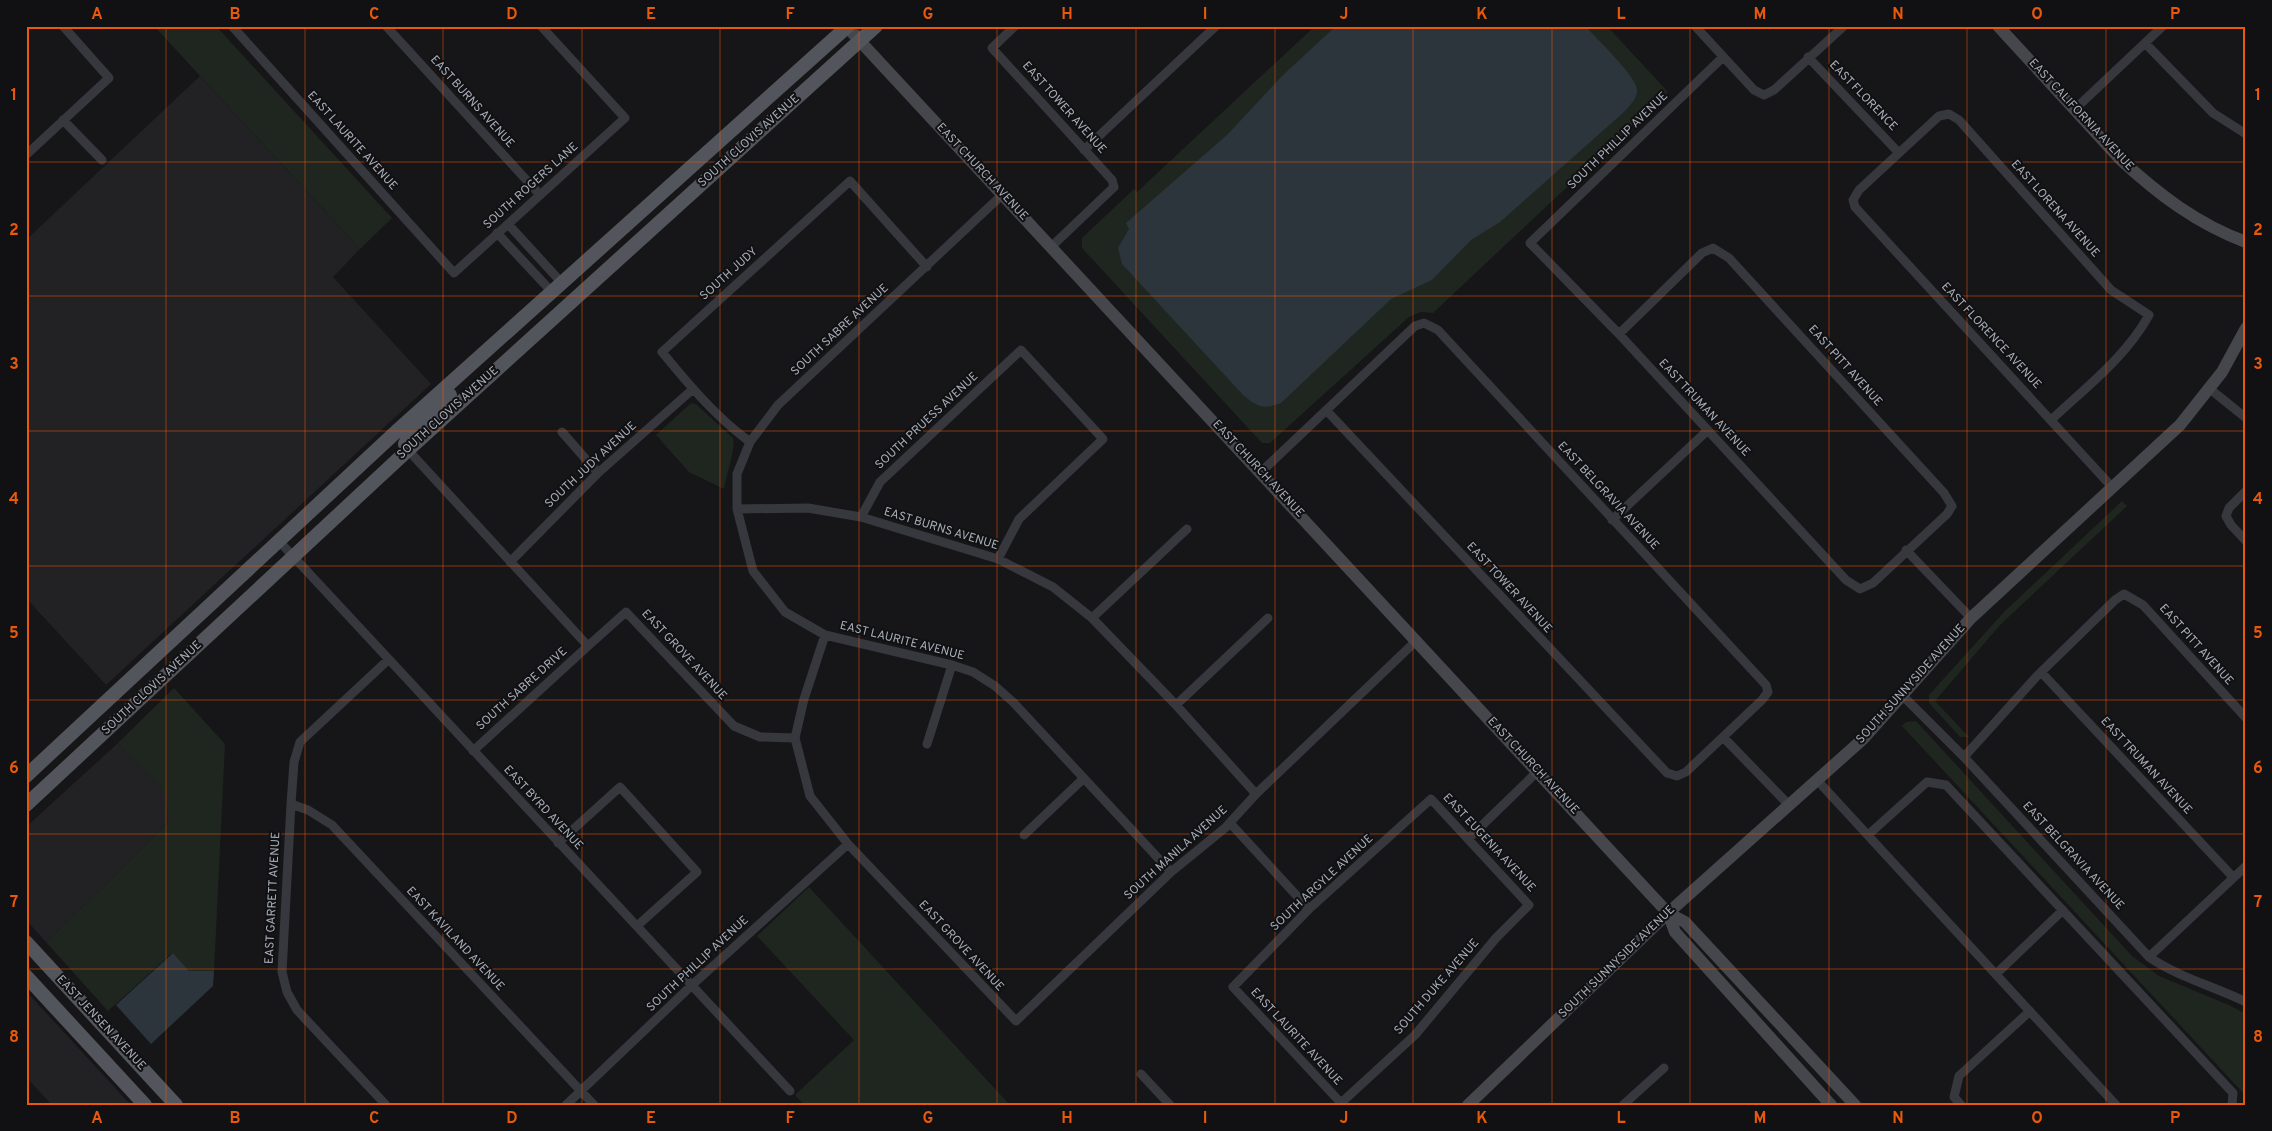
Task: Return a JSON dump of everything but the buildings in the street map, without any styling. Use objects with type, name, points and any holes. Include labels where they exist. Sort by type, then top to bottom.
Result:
[{"type":"main road","name":"SOUTH CLOVIS AVENUE","points":[[26,805],[408,450],[876,26]]},
{"type":"main road","name":"SOUTH CLOVIS AVENUE","points":[[26,776],[278,540],[462,372],[847,27]]},
{"type":"main road","points":[[408,450],[405,444],[409,435],[455,390],[462,372]]},
{"type":"main road","name":"EAST JENSEN AVENUE","points":[[26,942],[176,1105]]},
{"type":"main road","name":"EAST JENSEN AVENUE","points":[[26,976],[146,1105]]},
{"type":"street","points":[[26,155],[110,78],[63,26]]},
{"type":"street","name":"EAST LAURITE AVENUE","points":[[232,26],[454,273]]},
{"type":"street","name":"EAST BURNS AVENUE","points":[[386,26],[540,195]]},
{"type":"street","name":"SOUTH ROGERS LANE","points":[[454,273],[625,118],[541,26]]},
{"type":"street","name":"EAST TOWER AVENUE","points":[[1016,26],[992,48],[1112,180],[1114,187],[1052,247]]},
{"type":"street","points":[[1084,150],[1216,26]]},
{"type":"street","points":[[1695,26],[1754,90],[1764,96],[1774,90],[1844,26]]},
{"type":"street","name":"EAST CALIFORNIA AVENUE","points":[[1998,26],[2120,159],[2167,199],[2206,224],[2246,242]]},
{"type":"street","points":[[2075,109],[2163,26]]},
{"type":"street","name":"EAST CHURCH AVENUE","points":[[847,27],[1668,913],[1685,922],[1855,1105]]},
{"type":"street","points":[[2145,43],[2213,113],[2246,134]]},
{"type":"street","name":"SOUTH PHILLIP AVENUE","points":[[1530,243],[1723,56]]},
{"type":"street","name":"EAST FLORENCE","points":[[1808,57],[1899,153]]},
{"type":"street","name":"EAST LORENA AVENUE","points":[[1899,153],[1939,116],[1949,114],[1959,120],[2111,290],[2148,315],[2138,334],[2108,367],[2051,420]]},
{"type":"street","points":[[63,120],[102,160]]},
{"type":"street","name":"EAST FLORENCE AVENUE","points":[[1899,153],[1859,190],[1853,200],[1855,207],[2112,487]]},
{"type":"street","name":"SOUTH JUDY","points":[[693,390],[662,352],[850,181],[927,267]]},
{"type":"street","name":"SOUTH SABRE AVENUE","points":[[737,509],[737,474],[750,442],[778,405],[1003,194]]},
{"type":"street","points":[[508,224],[556,287]]},
{"type":"street","points":[[497,233],[556,287]]},
{"type":"street","name":"EAST TRUMAN AVENUE","points":[[1530,243],[1619,334],[1846,580],[1860,589],[1873,583],[1906,550]]},
{"type":"street","name":"EAST PITT AVENUE","points":[[1619,334],[1702,252],[1713,248],[1730,258],[1938,486],[1952,506],[1947,514],[1906,550]]},
{"type":"street","name":"EAST BELGRAVIA AVENUE","points":[[1326,410],[1415,326],[1424,323],[1438,330],[1766,685],[1768,692],[1762,700],[1723,737]]},
{"type":"street","name":"SOUTH SUNNYSIDE AVENUE","points":[[1468,1105],[1668,913],[1863,739],[1971,618],[2180,425],[2222,372],[2246,328]]},
{"type":"street","name":"SOUTH PRUESS AVENUE","points":[[861,517],[880,482],[1021,350],[1103,439],[1019,519],[998,559]]},
{"type":"street","points":[[2210,389],[2246,418]]},
{"type":"street","points":[[693,390],[731,428],[750,442]]},
{"type":"street","name":"SOUTH JUDY AVENUE","points":[[510,562],[598,473],[693,390]]},
{"type":"street","points":[[1261,472],[1326,410]]},
{"type":"street","name":"EAST TOWER AVENUE","points":[[1326,410],[1657,764],[1668,773],[1677,776],[1686,772],[1723,737]]},
{"type":"street","points":[[1612,520],[1708,430]]},
{"type":"street","points":[[562,432],[598,473]]},
{"type":"street","points":[[408,450],[588,646]]},
{"type":"street","points":[[2246,491],[2229,508],[2226,516],[2230,525],[2246,541]]},
{"type":"street","name":"EAST BURNS AVENUE","points":[[737,509],[808,508],[861,517],[998,559],[1053,587],[1092,618],[1176,705],[1256,794]]},
{"type":"street","name":"EAST LAURITE AVENUE","points":[[737,509],[753,572],[785,612],[825,635],[952,665],[973,672],[995,686],[1171,872]]},
{"type":"street","points":[[1092,618],[1187,529]]},
{"type":"street","name":"EAST BYRD AVENUE","points":[[278,540],[790,1091]]},
{"type":"street","points":[[1906,550],[1971,618]]},
{"type":"street","name":"EAST PITT AVENUE","points":[[2041,672],[2124,594],[2143,605],[2246,718]]},
{"type":"street","name":"EAST GROVE AVENUE","points":[[588,646],[626,612],[734,726],[760,737],[795,738]]},
{"type":"street","points":[[1176,705],[1268,618]]},
{"type":"street","points":[[825,635],[804,698],[795,738],[810,796],[848,844]]},
{"type":"street","name":"SOUTH MANILA AVENUE","points":[[1016,1021],[1171,872],[1230,822],[1256,794],[1417,640]]},
{"type":"street","name":"SOUTH SABRE DRIVE","points":[[473,751],[588,646]]},
{"type":"street","points":[[291,804],[294,762],[300,742],[388,660]]},
{"type":"street","points":[[927,744],[952,665]]},
{"type":"street","points":[[1964,757],[2041,672]]},
{"type":"street","name":"EAST TRUMAN AVENUE","points":[[2041,672],[2233,877]]},
{"type":"street","name":"EAST BELGRAVIA AVENUE","points":[[1903,696],[1964,757],[2149,957],[2182,976],[2222,990],[2246,1002]]},
{"type":"street","points":[[1723,737],[1789,805]]},
{"type":"street","points":[[1468,839],[1538,771]]},
{"type":"street","points":[[1024,835],[1084,778]]},
{"type":"street","points":[[1817,780],[2116,1105]]},
{"type":"street","points":[[1868,835],[1927,782],[1946,785],[2233,1093],[2232,1105]]},
{"type":"street","points":[[558,842],[620,786],[697,872],[637,926]]},
{"type":"street","name":"EAST EUGENIA AVENUE","points":[[1431,799],[1529,905]]},
{"type":"street","name":"SOUTH ARGYLE AVENUE","points":[[1233,987],[1309,909],[1431,799]]},
{"type":"street","name":"EAST KAVILAND AVENUE","points":[[291,804],[308,810],[332,825],[594,1105]]},
{"type":"street","name":"EAST GARRETT AVENUE","points":[[291,804],[282,972],[287,992],[298,1010],[386,1105]]},
{"type":"street","points":[[1230,822],[1309,909]]},
{"type":"street","name":"SOUTH PHILLIP AVENUE","points":[[566,1105],[691,986],[848,844]]},
{"type":"street","name":"EAST GROVE AVENUE","points":[[848,844],[1016,1021]]},
{"type":"street","points":[[2149,957],[2246,866]]},
{"type":"street","name":"SOUTH DUKE AVENUE","points":[[1341,1104],[1415,1034],[1496,938],[1529,905]]},
{"type":"street","points":[[1996,974],[2063,910]]},
{"type":"street","name":"EAST CHURCH AVENUE","points":[[1668,913],[1675,932],[1831,1105]]},
{"type":"street","name":"EAST LAURITE AVENUE","points":[[1233,987],[1341,1104]]},
{"type":"street","points":[[1961,1105],[1954,1097],[1959,1076],[2030,1011]]},
{"type":"street","points":[[1623,1105],[1664,1068]]},
{"type":"street","points":[[1141,1074],[1170,1105]]},
{"type":"shaded area","points":[[154,26],[216,26],[392,218],[360,249]]},
{"type":"shaded area","points":[[1315,26],[1607,26],[1668,92],[1433,313],[1421,312],[1409,317],[1270,443],[1262,443],[1082,248],[1082,238],[1134,189],[1137,192]]},
{"type":"shaded area","points":[[1336,26],[1585,26],[1630,75],[1635,83],[1637,92],[1633,102],[1624,112],[1500,222],[1471,240],[1432,280],[1391,299],[1281,403],[1265,407],[1254,403],[1244,396],[1122,264],[1118,248],[1129,229],[1126,223],[1227,135],[1282,76]]},
{"type":"shaded area","points":[[200,76],[360,249],[333,277],[431,384],[106,685],[26,598],[26,240]]},
{"type":"shaded area","points":[[691,403],[696,404],[733,438],[732,455],[724,489],[689,472],[656,435]]},
{"type":"shaded area","points":[[2122,501],[2127,506],[2000,625],[1935,701],[1969,737],[1960,737],[1929,703],[1929,695],[2004,612]]},
{"type":"shaded area","points":[[174,688],[225,744],[214,971],[189,971],[172,953],[108,1011],[46,942],[168,823],[166,794],[118,743]]},
{"type":"shaded area","points":[[1916,721],[2132,956],[2159,976],[2246,1014],[2246,1096],[1902,726],[1906,722]]},
{"type":"shaded area","points":[[118,743],[167,794],[168,823],[46,942],[26,920],[26,827]]},
{"type":"shaded area","points":[[809,887],[1008,1103],[1006,1105],[804,1105],[795,1095],[854,1040],[757,936]]},
{"type":"shaded area","points":[[173,953],[189,971],[214,971],[213,986],[151,1044],[116,1005]]},
{"type":"shaded area","points":[[26,991],[129,1103],[126,1105],[52,1105],[26,1077]]}]
